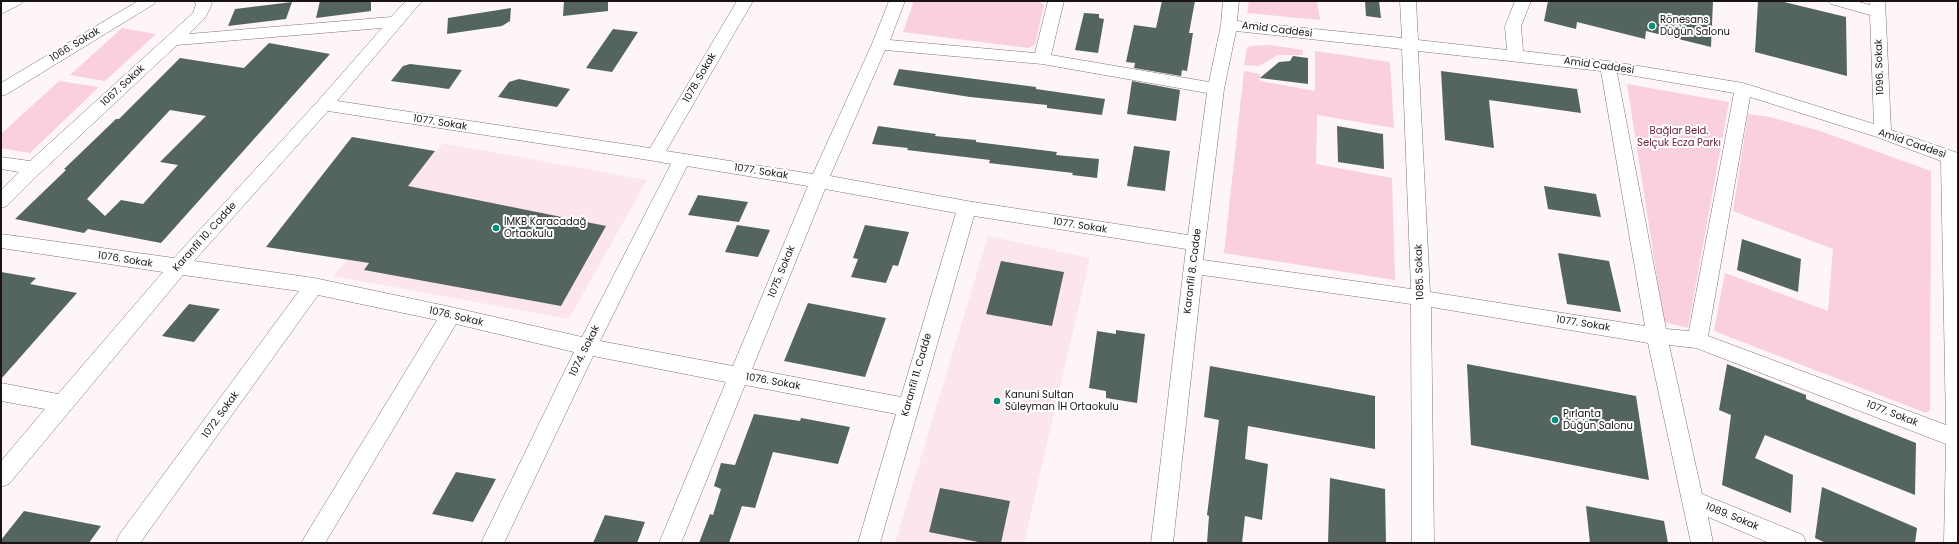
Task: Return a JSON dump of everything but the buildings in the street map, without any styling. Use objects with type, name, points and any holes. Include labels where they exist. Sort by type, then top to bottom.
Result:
[{"type":"street","points":[[1,9],[16,1]]},
{"type":"street","name":"1066. Sokak","points":[[1,90],[149,1]]},
{"type":"street","name":"1067. Sokak","points":[[1,201],[34,168],[200,15],[204,4],[202,1]]},
{"type":"street","name":"Karanfil 10. Cadde","points":[[1,477],[177,268],[324,105],[414,1]]},
{"type":"street","name":"1078. Sokak","points":[[654,155],[745,1]]},
{"type":"street","name":"1075. Sokak","points":[[670,543],[819,181],[880,44],[897,1]]},
{"type":"street","points":[[1042,59],[1056,1]]},
{"type":"street","name":"Karanfil 8. Cadde","points":[[1162,543],[1193,266],[1216,89],[1232,1]]},
{"type":"street","name":"1085. Sokak","points":[[1408,1],[1421,298],[1424,543]]},
{"type":"street","points":[[1515,56],[1513,26],[1523,1]]},
{"type":"street","points":[[1836,1],[1877,6]]},
{"type":"street","name":"1096. Sokak","points":[[1877,6],[1883,133]]},
{"type":"street","points":[[172,40],[396,22]]},
{"type":"street","name":"Amid Caddesi","points":[[1229,24],[1411,46],[1608,66],[1743,89],[1883,133],[1954,159]]},
{"type":"street","points":[[880,44],[1042,59],[1216,89]]},
{"type":"street","points":[[1608,66],[1657,336],[1702,543]]},
{"type":"street","points":[[1697,340],[1743,89]]},
{"type":"street","name":"1077. Sokak","points":[[324,105],[819,181],[967,208],[1197,244]]},
{"type":"street","points":[[1954,159],[1958,439],[1955,543]]},
{"type":"street","name":"1074. Sokak","points":[[492,543],[587,347],[682,160]]},
{"type":"street","points":[[1,163],[34,168]]},
{"type":"street","name":"Karanfil 11. Cadde","points":[[869,543],[967,208]]},
{"type":"street","name":"1076. Sokak","points":[[1,241],[177,268],[314,286],[451,315],[587,347],[908,407]]},
{"type":"street","name":"1077. Sokak","points":[[1193,266],[1421,298],[1657,336],[1697,340],[1958,439]]},
{"type":"street","name":"1072. Sokak","points":[[127,543],[314,286]]},
{"type":"street","points":[[312,543],[451,315]]},
{"type":"street","points":[[1,392],[63,404]]},
{"type":"street","name":"1089. Sokak","points":[[1692,500],[1795,543]]},
{"type":"shaded area","name":"İMKB Karacadağ Ortaokulu","points":[[443,143],[647,180],[569,319],[333,276]]},
{"type":"shaded area","name":"Kanuni Sultan Süleyman İH Ortaokulu","points":[[988,236],[1090,258],[1024,543],[895,543]]},
{"type":"green space","points":[[914,1],[1038,1],[1044,5],[1035,45],[1028,48],[903,32]]},
{"type":"green space","points":[[1249,1],[1317,1],[1320,20],[1247,13]]},
{"type":"green space","points":[[122,28],[156,34],[105,81],[70,75]]},
{"type":"green space","points":[[1270,45],[1303,50],[1303,55],[1278,55],[1259,66],[1244,65],[1247,48],[1251,46]]},
{"type":"green space","points":[[1315,51],[1390,62],[1394,128],[1317,115],[1316,164],[1392,178],[1395,280],[1224,253],[1244,71],[1260,74],[1260,81],[1315,91]]},
{"type":"green space","points":[[59,81],[99,87],[30,153],[1,148],[1,134]]},
{"type":"green space","name":"Bağlar Beld. Selçuk Ecza Parkı","points":[[1627,84],[1729,102],[1688,328],[1664,322]]},
{"type":"green space","points":[[1748,114],[1770,117],[1820,131],[1931,171],[1930,410],[1926,413],[1714,331],[1725,273],[1828,311],[1833,249],[1733,211]]},
{"type":"place","name":"Rönesans Düğün Salonu","points":[[1652,26]]},
{"type":"place","name":"İMKB Karacadağ Ortaokulu","points":[[496,228]]},
{"type":"place","name":"Kanuni Sultan Süleyman İH Ortaokulu","points":[[997,401]]},
{"type":"place","name":"Pırlanta Düğün Salonu","points":[[1555,420]]}]
